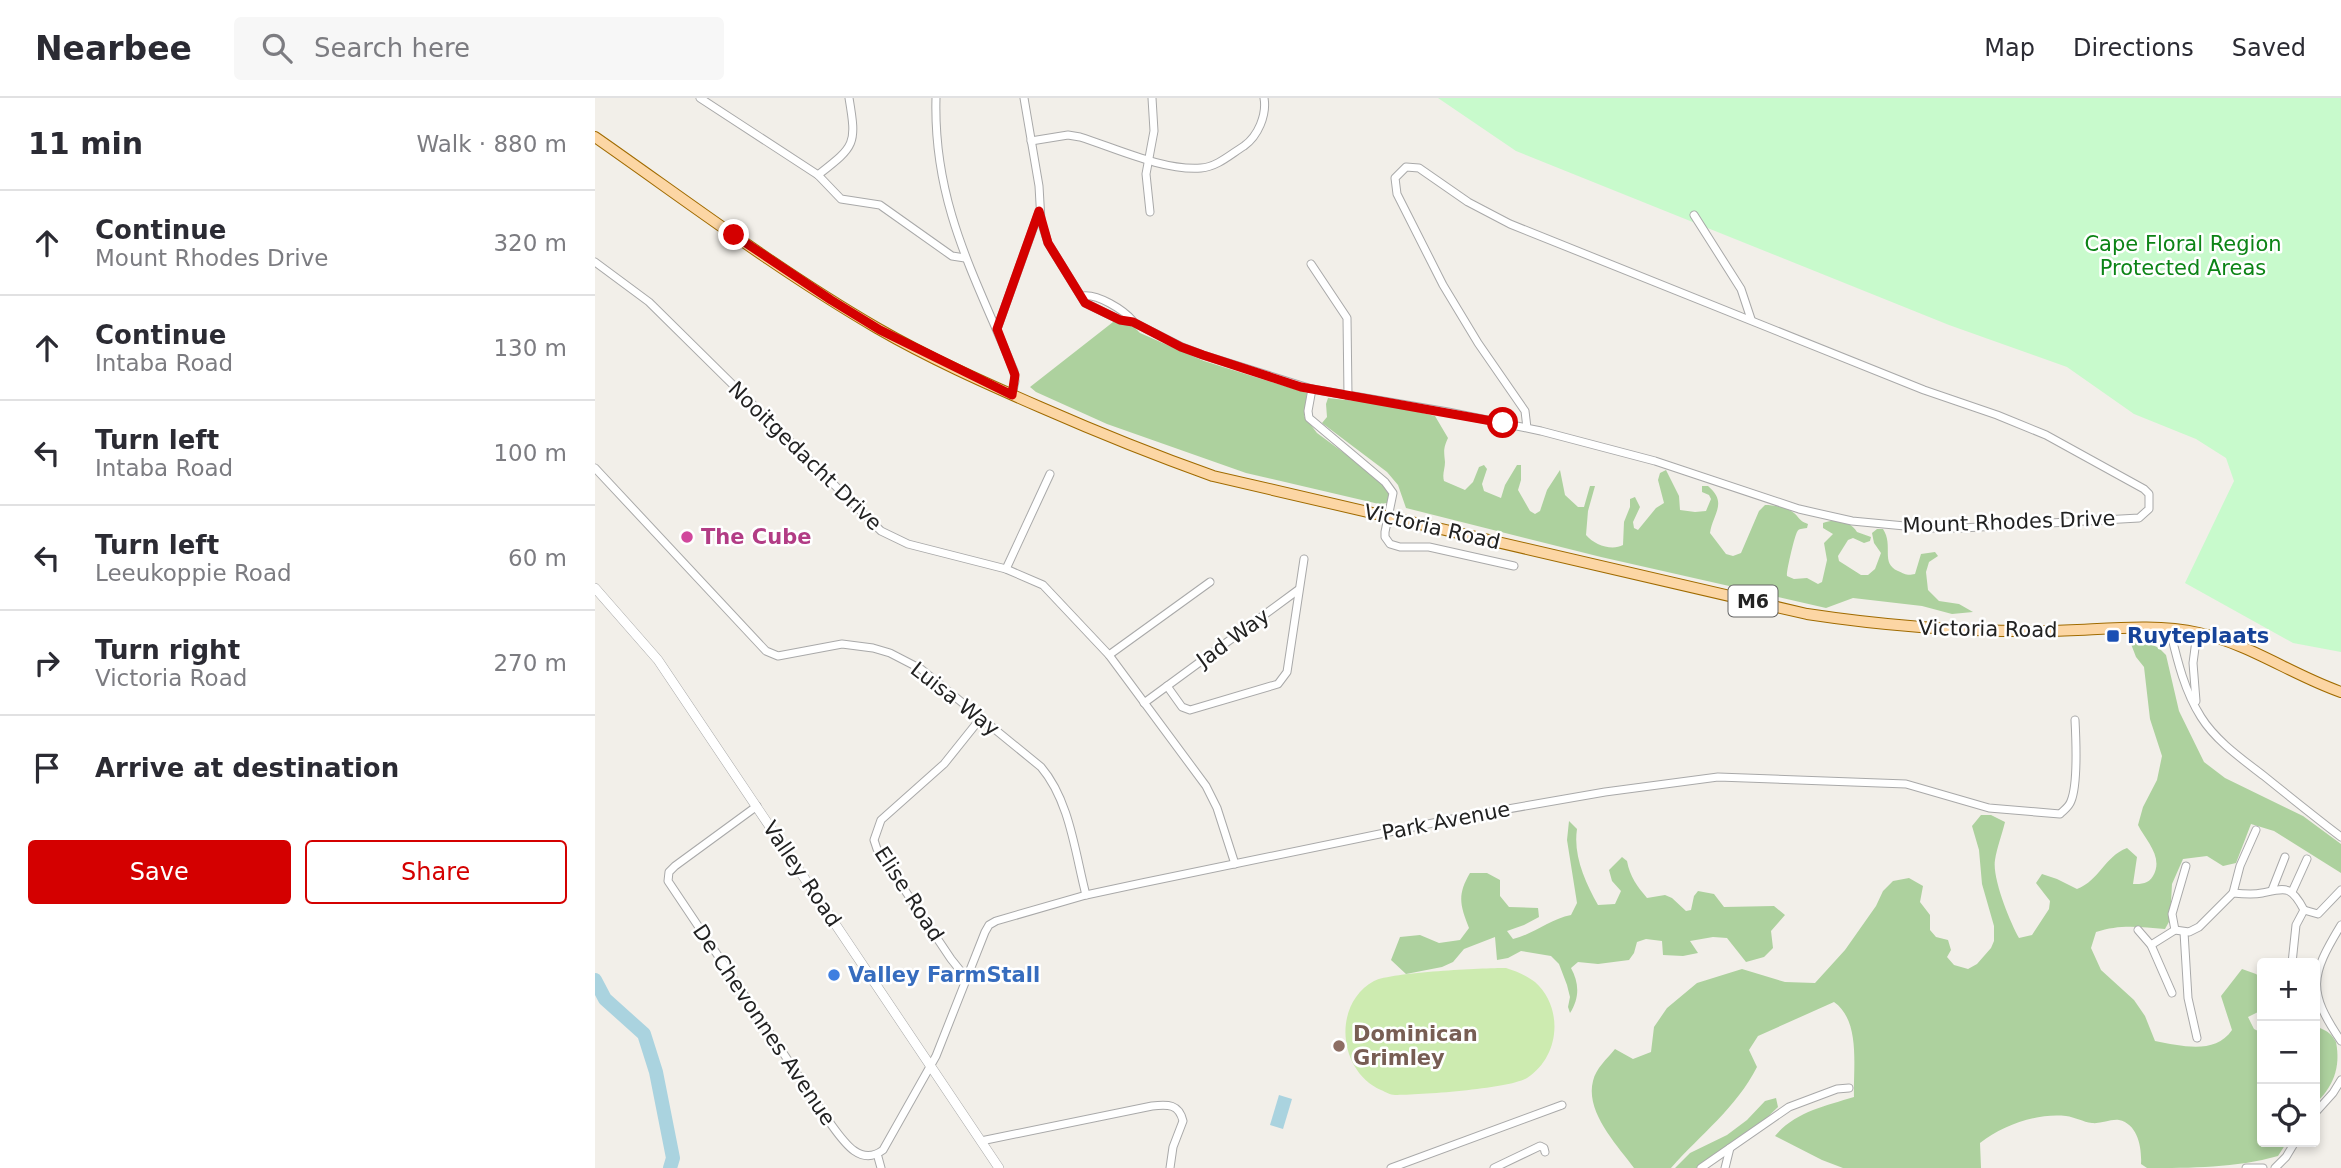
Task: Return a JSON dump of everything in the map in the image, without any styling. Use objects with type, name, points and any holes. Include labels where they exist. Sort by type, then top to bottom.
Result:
[{"type":"main road","name":"Victoria Road","points":[[595,137],[831,300],[908,344],[1012,395],[1159,457],[1213,476],[1807,614],[1865,623],[1978,632],[2170,629],[2197,633],[2242,647],[2341,692]]},
{"type":"street","points":[[700,98],[818,175],[841,200],[880,205],[952,256],[965,258]]},
{"type":"street","points":[[818,175],[850,148],[854,130],[849,98]]},
{"type":"street","points":[[936,98],[939,163],[952,222],[1015,375],[1012,395]]},
{"type":"street","points":[[997,329],[1039,211],[1039,186],[1024,98]]},
{"type":"street","points":[[1150,212],[1146,191],[1147,159],[1154,131],[1152,98]]},
{"type":"street","points":[[1031,141],[1068,135],[1168,165],[1201,168],[1216,164],[1250,142],[1259,128],[1265,106],[1264,98]]},
{"type":"street","name":"Mount Rhodes Drive","points":[[1039,211],[1048,243],[1082,296],[1091,296],[1125,311],[1133,322],[1181,347],[1312,389],[1527,428],[1655,461],[1799,509],[1852,521],[1926,528],[1962,528],[2139,518],[2148,509],[2150,498],[2144,489],[2046,435],[1924,390],[1510,223],[1459,197],[1414,166],[1406,167],[1398,172],[1394,186],[1397,194],[1443,285],[1478,343],[1525,411],[1527,428]]},
{"type":"street","points":[[1693,215],[1741,289],[1751,319]]},
{"type":"street","name":"Nooitgedacht Drive","points":[[595,262],[649,302],[881,531],[908,544],[1006,569],[1043,586],[1109,654],[1211,793],[1235,864]]},
{"type":"street","points":[[1311,264],[1347,318],[1348,396]]},
{"type":"street","points":[[1312,389],[1309,418],[1390,487],[1393,498],[1385,537],[1390,544],[1429,548],[1514,566]]},
{"type":"street","name":"Luisa Way","points":[[595,468],[766,651],[778,656],[842,644],[891,653],[921,669],[1041,767],[1056,788],[1086,895]]},
{"type":"street","points":[[1006,569],[1050,474]]},
{"type":"street","points":[[1375,539],[1385,537]]},
{"type":"street","name":"Jad Way","points":[[1167,686],[1182,707],[1190,710],[1278,684],[1287,672],[1304,559]]},
{"type":"street","points":[[1109,654],[1210,582]]},
{"type":"street","name":"Valley Road","points":[[595,588],[658,660],[999,1168]]},
{"type":"street","name":"Jad Way","points":[[1144,703],[1298,590]]},
{"type":"street","points":[[2170,629],[2182,675],[2197,710],[2214,734],[2341,837]]},
{"type":"street","points":[[2197,633],[2193,663],[2197,710]]},
{"type":"street","name":"Elise Road","points":[[967,979],[899,883],[874,840],[881,820],[944,764],[980,719]]},
{"type":"street","name":"Park Avenue","points":[[931,1065],[989,925],[1086,895],[1462,817],[1605,792],[1718,777],[1906,784],[1989,808],[2060,814],[2069,805],[2074,788],[2077,747],[2075,720]]},
{"type":"street","name":"De Chevonnes Avenue","points":[[757,806],[671,869],[669,883],[850,1151],[863,1163],[878,1157]]},
{"type":"street","points":[[2151,945],[2175,930],[2184,932],[2199,927],[2233,893],[2256,830]]},
{"type":"street","points":[[2272,890],[2285,857]]},
{"type":"street","points":[[2292,892],[2307,859]]},
{"type":"street","points":[[2175,930],[2172,914],[2186,866]]},
{"type":"street","points":[[2233,893],[2259,894],[2283,888],[2292,892],[2304,910],[2318,914],[2341,890]]},
{"type":"street","points":[[2293,958],[2296,925],[2304,910]]},
{"type":"street","points":[[2341,925],[2325,954],[2316,979],[2321,1010],[2341,1041]]},
{"type":"street","points":[[2138,930],[2151,945],[2172,993]]},
{"type":"street","points":[[2184,932],[2188,998],[2197,1038]]},
{"type":"street","points":[[881,1168],[878,1157],[931,1065]]},
{"type":"street","points":[[2320,1107],[2341,1080]]},
{"type":"street","points":[[1701,1168],[1789,1107],[1837,1089],[1849,1088]]},
{"type":"street","points":[[981,1142],[1170,1105],[1181,1113],[1183,1121],[1173,1147],[1170,1168]]},
{"type":"street","points":[[1391,1168],[1562,1105]]},
{"type":"street","points":[[1494,1168],[1540,1146],[1545,1152]]},
{"type":"street","points":[[2275,1168],[2292,1147]]},
{"type":"street","points":[[1725,1168],[1730,1148]]},
{"type":"street","points":[[2246,1168],[2263,1168]]},
{"type":"green space","name":"Cape Floral Region Protected Areas","points":[[1438,98],[2341,98],[2341,652],[2293,643],[2185,583],[2234,481],[2226,458],[2196,439],[2134,414],[2067,367],[1949,325],[1516,151]]},
{"type":"green space","points":[[1122,315],[1140,333],[1204,361],[1307,393],[1304,416],[1317,433],[1382,481],[1390,492],[1387,503],[1379,504],[1246,473],[1107,424],[1030,387]]},
{"type":"green space","points":[[1328,398],[1389,405],[1435,416],[1448,438],[1444,450],[1444,481],[1465,490],[1473,482],[1479,467],[1484,465],[1487,469],[1482,484],[1484,491],[1501,498],[1517,465],[1521,465],[1518,490],[1530,511],[1535,514],[1540,511],[1547,490],[1560,470],[1565,495],[1578,507],[1584,507],[1590,486],[1595,486],[1588,511],[1586,535],[1603,546],[1623,545],[1624,522],[1630,499],[1635,497],[1640,507],[1633,522],[1634,528],[1638,530],[1656,508],[1664,503],[1658,480],[1660,473],[1666,470],[1679,496],[1680,510],[1706,511],[1711,499],[1702,492],[1702,486],[1708,486],[1714,492],[1718,508],[1710,533],[1726,554],[1733,556],[1741,553],[1759,511],[1765,505],[1784,508],[1808,524],[1807,528],[1797,532],[1787,576],[1794,579],[1807,578],[1818,584],[1822,582],[1827,560],[1824,543],[1833,534],[1823,528],[1823,523],[1842,521],[1857,532],[1871,537],[1870,541],[1864,543],[1853,538],[1848,540],[1838,556],[1839,561],[1861,575],[1868,575],[1875,569],[1881,553],[1874,543],[1872,533],[1883,529],[1888,559],[1893,568],[1906,574],[1915,574],[1921,554],[1935,552],[1938,556],[1929,562],[1926,572],[1928,590],[1939,601],[1959,604],[1973,612],[1952,614],[1922,606],[1853,598],[1826,608],[1601,557],[1406,508],[1398,485],[1387,472],[1322,423],[1327,417]]},
{"type":"green space","points":[[2138,638],[2159,648],[2166,655],[2179,711],[2204,762],[2225,778],[2303,816],[2341,844],[2341,873],[2274,831],[2251,824],[2236,863],[2223,866],[2207,856],[2183,859],[2172,884],[2170,920],[2165,929],[2105,929],[2096,932],[2091,948],[2101,970],[2134,1000],[2145,1016],[2155,1041],[2165,1043],[2197,1047],[2217,1043],[2225,1038],[2232,1030],[2221,996],[2242,969],[2257,975],[2257,1012],[2248,1017],[2257,1030],[2257,1147],[2284,1147],[2278,1156],[2230,1165],[2147,1168],[2141,1164],[2141,1151],[2135,1131],[2125,1122],[2116,1120],[2092,1123],[2069,1117],[2043,1116],[1999,1131],[1980,1143],[1981,1168],[1843,1168],[1775,1136],[1801,1115],[1854,1097],[1852,1032],[1843,1010],[1834,1002],[1758,1036],[1749,1050],[1757,1067],[1749,1082],[1671,1168],[1634,1168],[1611,1139],[1598,1116],[1592,1093],[1594,1076],[1615,1049],[1633,1059],[1651,1052],[1654,1027],[1667,1008],[1697,983],[1742,969],[1785,982],[1815,983],[1845,950],[1876,906],[1883,891],[1893,881],[1909,878],[1923,886],[1920,902],[1930,915],[1930,930],[1936,937],[1948,940],[1951,950],[1947,957],[1954,965],[1968,969],[1977,964],[1994,941],[1994,926],[1982,884],[1979,850],[1972,826],[1981,815],[1991,815],[2005,822],[1996,855],[1996,878],[2019,938],[2032,935],[2049,909],[2050,901],[2036,883],[2042,874],[2077,889],[2127,848],[2137,857],[2133,884],[2145,883],[2151,879],[2156,869],[2155,856],[2138,825],[2143,807],[2157,780],[2162,756],[2150,719],[2144,667],[2131,644]]},
{"type":"green space","points":[[1569,821],[1577,829],[1581,868],[1598,905],[1615,904],[1621,891],[1612,881],[1609,870],[1622,857],[1627,861],[1634,881],[1647,898],[1665,895],[1686,911],[1691,910],[1698,891],[1714,894],[1724,907],[1774,906],[1785,915],[1771,931],[1773,948],[1764,957],[1746,962],[1727,938],[1713,937],[1690,941],[1698,953],[1683,956],[1663,955],[1662,941],[1646,939],[1637,942],[1629,960],[1598,964],[1578,962],[1571,968],[1577,990],[1570,1013],[1570,997],[1559,964],[1551,956],[1521,951],[1497,960],[1495,937],[1464,949],[1453,962],[1442,967],[1406,974],[1391,960],[1400,937],[1420,935],[1439,943],[1460,940],[1469,928],[1461,900],[1470,873],[1487,873],[1500,880],[1500,896],[1509,907],[1538,908],[1539,917],[1507,931],[1513,939],[1571,915],[1577,903],[1567,840]]},
{"type":"green space","points":[[1506,968],[1535,982],[1551,1005],[1554,1018],[1552,1045],[1538,1069],[1527,1078],[1484,1088],[1395,1095],[1367,1081],[1356,1068],[1349,1053],[1346,1021],[1351,1005],[1360,992],[1374,981],[1418,973]]},
{"type":"green space","points":[[2320,1028],[2336,1042],[2337,1051],[2336,1069],[2327,1091],[2320,1099]]},
{"type":"green space","points":[[1776,1098],[1778,1107],[1757,1127],[1698,1168],[1675,1168],[1690,1153],[1727,1135],[1747,1120],[1765,1101]]},
{"type":"water","points":[[1279,1095],[1292,1099],[1283,1129],[1270,1125]]},
{"type":"waterway","points":[[595,980],[605,999],[644,1034],[656,1072],[673,1158],[670,1168]]},
{"type":"place","name":"The Cube","points":[[687,537]]},
{"type":"place","name":"Ruyteplaats","points":[[2113,636]]},
{"type":"place","name":"Valley FarmStall","points":[[834,975]]},
{"type":"place","name":"Dominican Grimley","points":[[1339,1046]]},
{"type":"route","points":[[734,235],[880,330],[1012,395],[1015,375],[997,329],[1039,211],[1048,243],[1085,303],[1120,320],[1133,322],[1181,347],[1301,387],[1503,423]]}]
